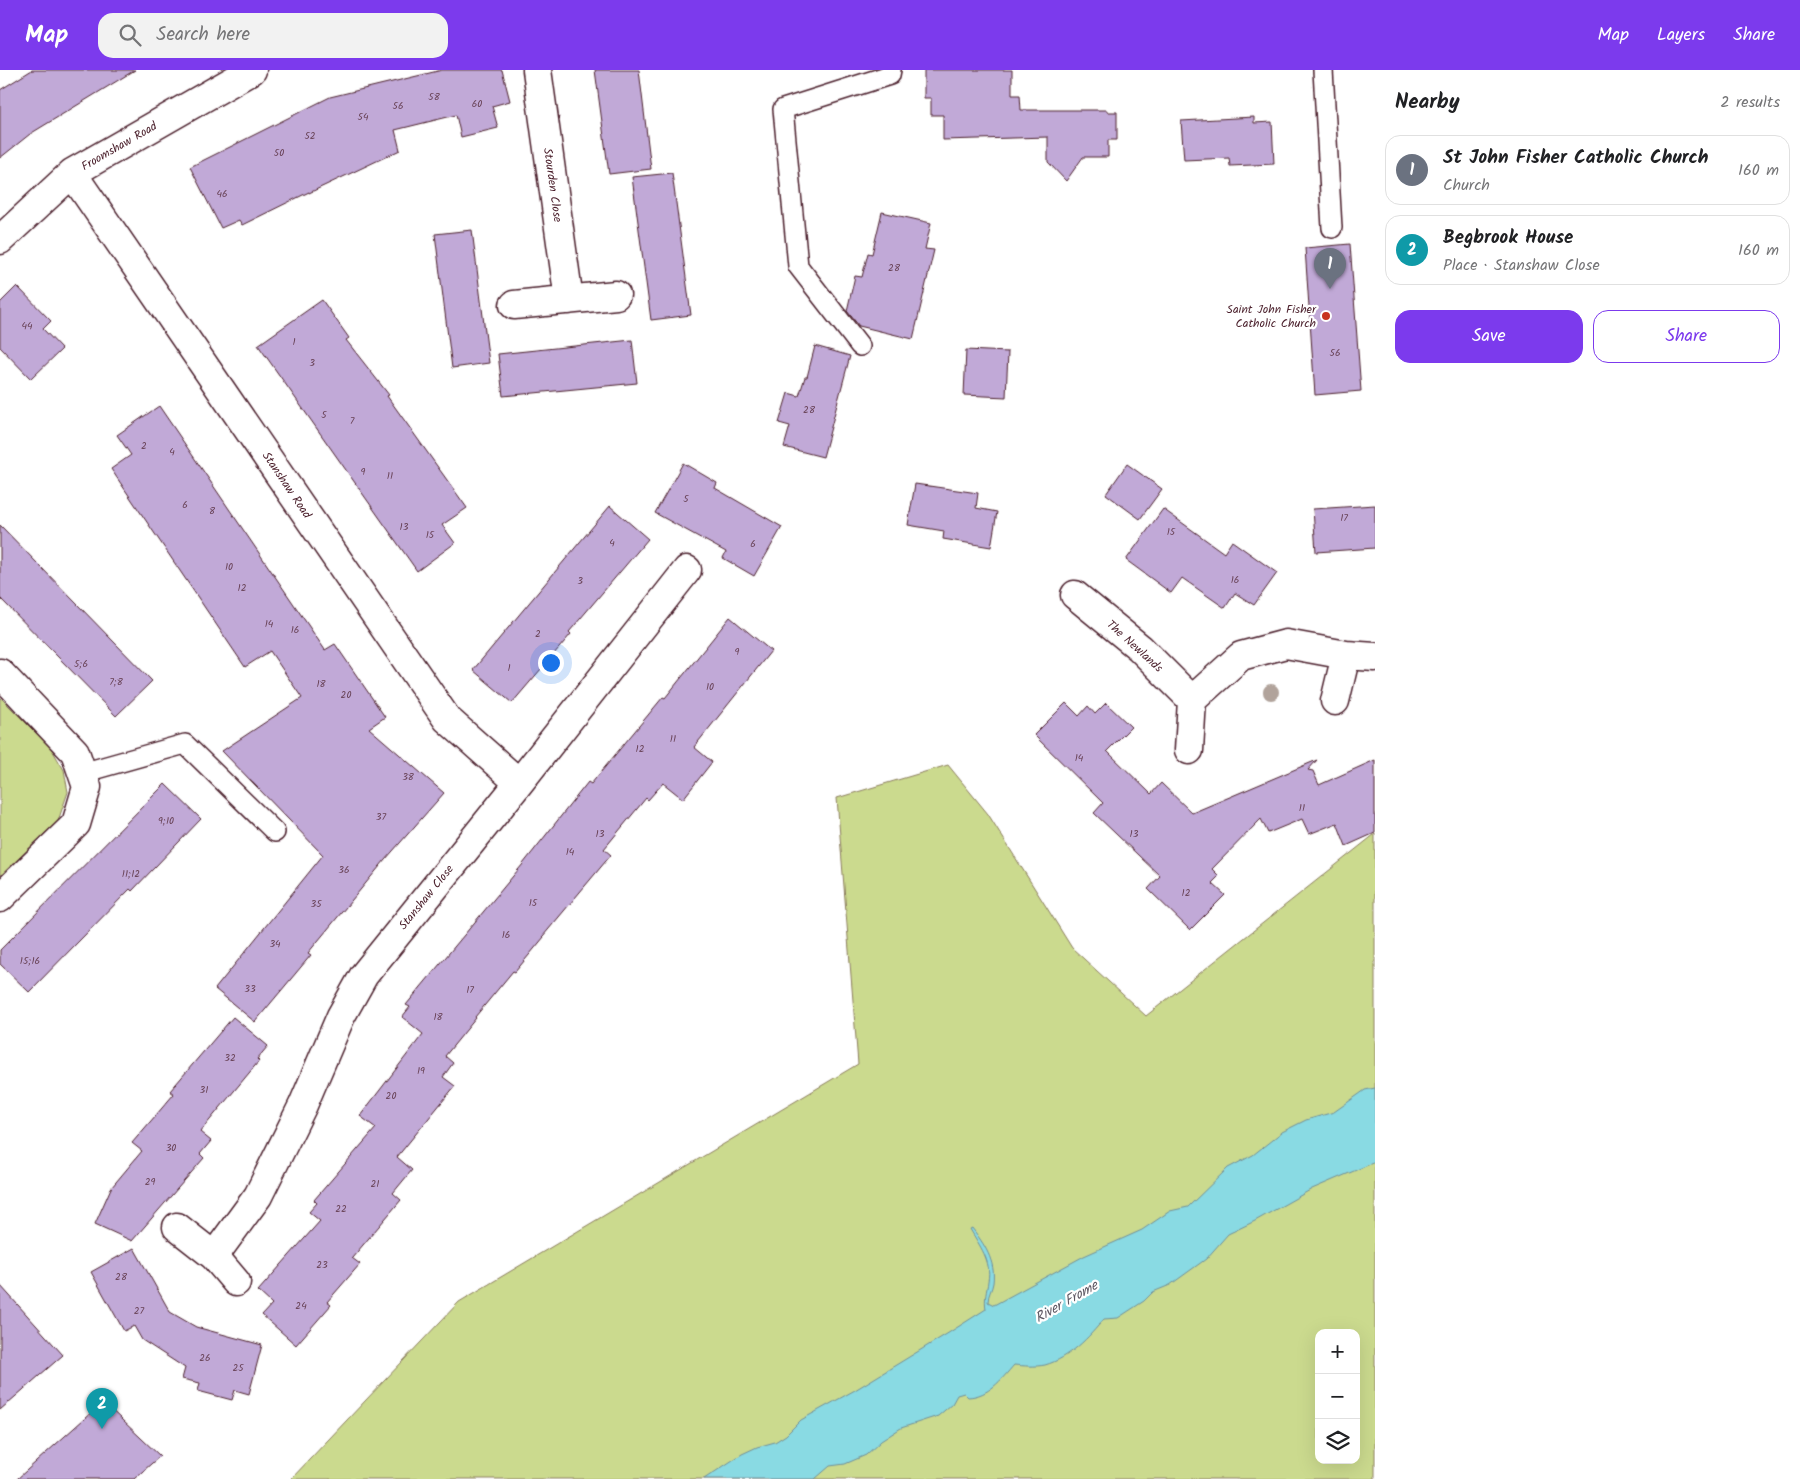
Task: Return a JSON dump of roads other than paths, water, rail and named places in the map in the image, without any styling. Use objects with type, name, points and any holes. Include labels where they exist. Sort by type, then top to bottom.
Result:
[{"type":"street","name":"Froomshaw Road","points":[[0,240],[72,172],[252,70]]},
{"type":"street","name":"Stourden Close","points":[[538,70],[569,300]]},
{"type":"street","name":"Stanshaw Road","points":[[72,172],[447,719],[519,782]]},
{"type":"street","points":[[514,305],[616,295]]},
{"type":"street","name":"Stanshaw Close","points":[[214,1256],[258,1196],[303,1105],[341,1016],[364,975],[687,570]]},
{"type":"street","name":"The Newlands","points":[[1075,595],[1140,648],[1192,700]]},
{"type":"street","points":[[1189,750],[1192,700],[1241,656],[1286,644],[1346,655],[1375,657]]},
{"type":"street","points":[[1335,701],[1346,655]]},
{"type":"street","points":[[0,673],[75,752],[87,788],[76,824],[0,898]]},
{"type":"street","points":[[177,1228],[214,1256],[236,1282]]},
{"type":"lane","points":[[860,346],[798,266],[783,109],[890,75],[891,70]]},
{"type":"lane","points":[[1323,70],[1332,228]]},
{"type":"lane","points":[[82,773],[185,744],[275,832]]},
{"type":"water","name":"River Frome","points":[[1375,1088],[1375,1162],[1312,1189],[1228,1234],[1206,1259],[1170,1285],[1153,1292],[1144,1301],[1118,1318],[1104,1319],[1085,1340],[1063,1357],[1041,1366],[1014,1365],[999,1381],[982,1394],[968,1397],[964,1393],[957,1395],[952,1404],[938,1416],[901,1428],[881,1441],[866,1455],[845,1464],[830,1466],[815,1479],[704,1479],[742,1454],[775,1442],[786,1435],[801,1420],[855,1390],[986,1309],[985,1298],[989,1274],[988,1267],[984,1254],[970,1229],[972,1228],[981,1240],[991,1260],[993,1283],[988,1302],[994,1305],[1084,1256],[1142,1230],[1170,1211],[1188,1207],[1228,1168],[1253,1155],[1282,1132],[1306,1120],[1334,1112],[1365,1090]]},
{"type":"place","name":"St John Fisher Catholic Church","points":[[1330,289]]},
{"type":"place","name":"Saint John Fisher Catholic Church","points":[[1326,316]]},
{"type":"place","name":"Begbrook House","points":[[102,1429]]}]
